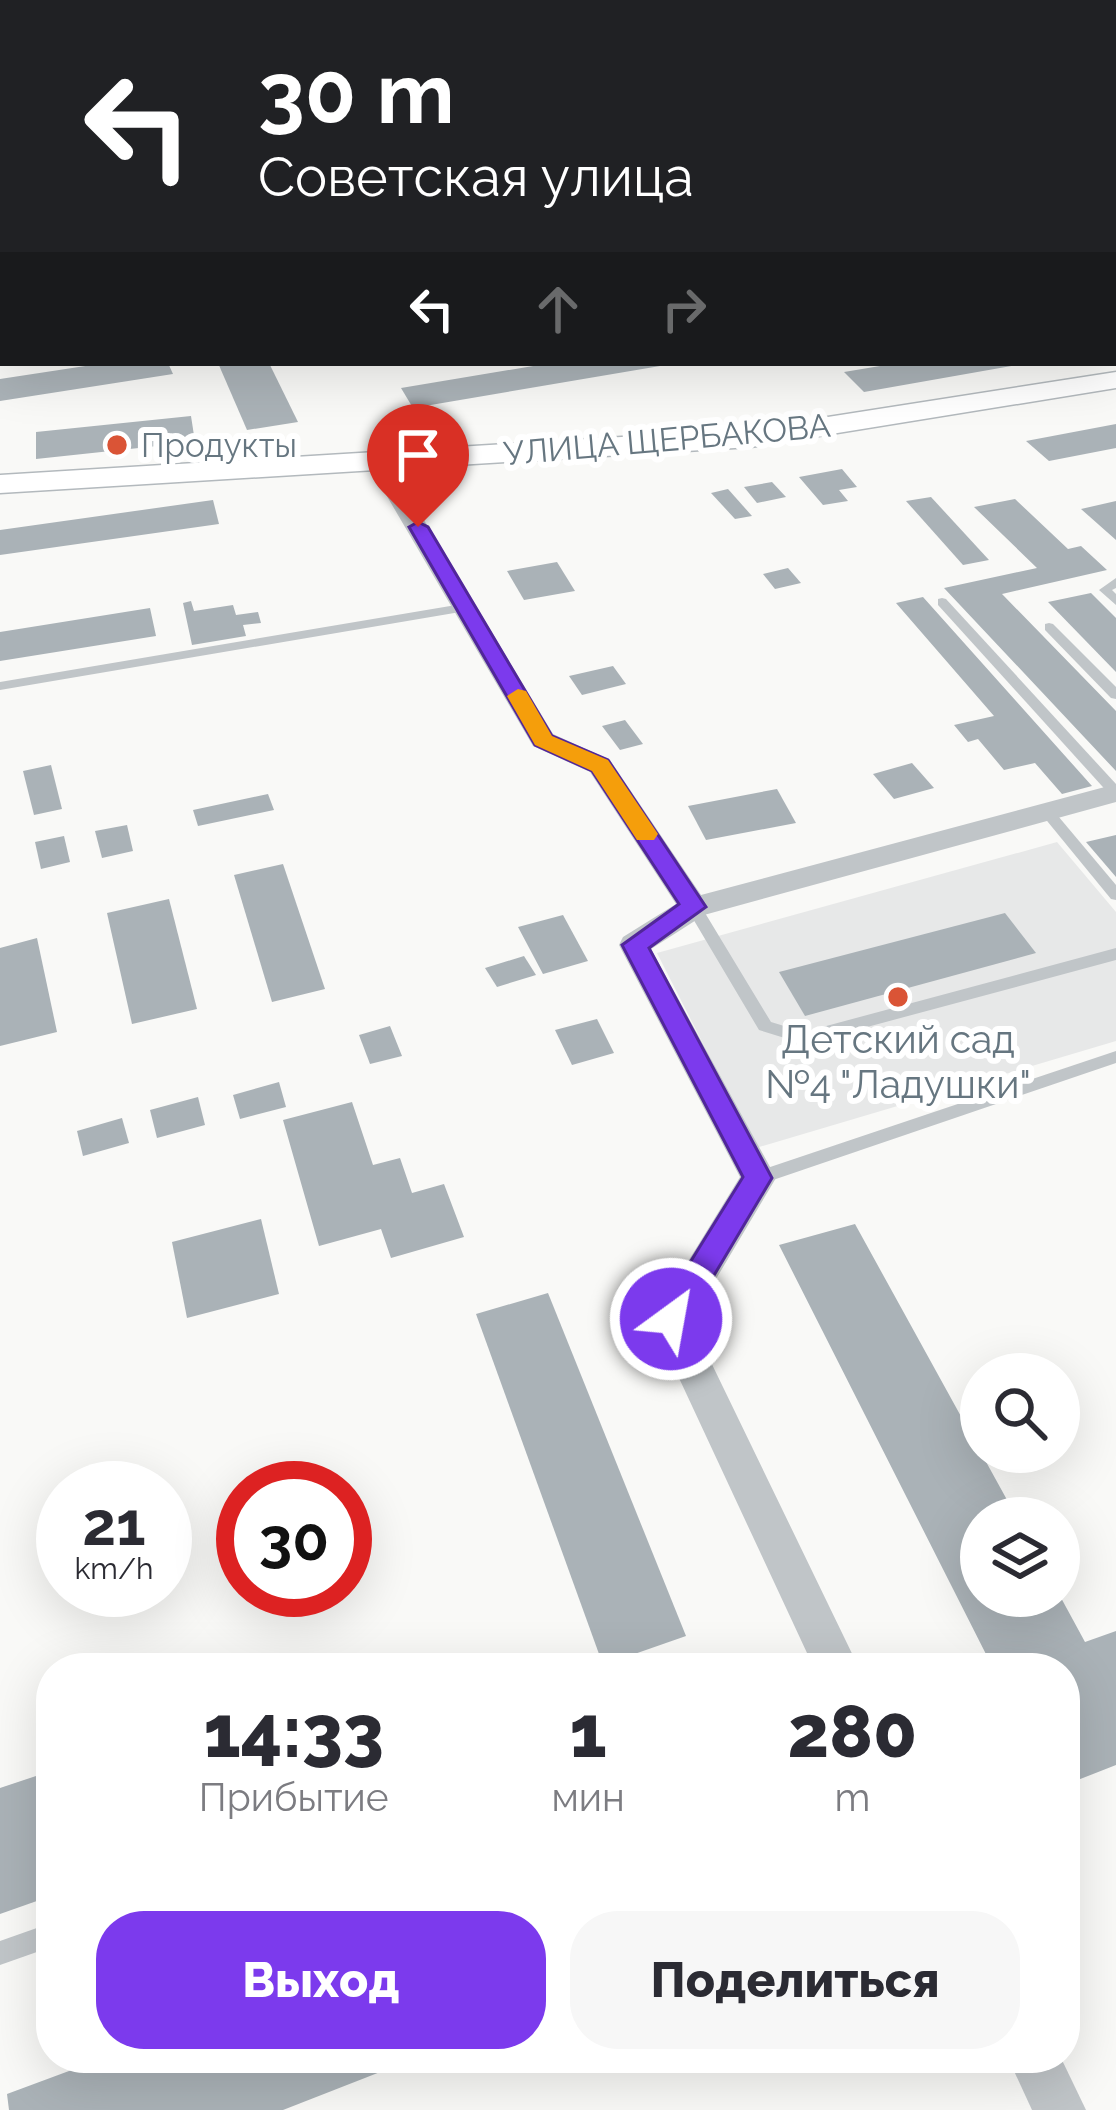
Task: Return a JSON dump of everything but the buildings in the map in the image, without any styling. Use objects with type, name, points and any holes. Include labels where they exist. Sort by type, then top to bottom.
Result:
[{"type":"main road","name":"УЛИЦА ЩЕРБАКОВА","points":[[0,484],[751,438],[1116,380]]},
{"type":"street","points":[[378,462],[543,740],[600,766],[694,907]]},
{"type":"street","points":[[830,1653],[671,1319],[758,1178],[634,945],[694,907],[1116,793]]},
{"type":"street","points":[[1042,2073],[1060,2110]]},
{"type":"lane","points":[[1116,582],[1105,590],[1116,601]]},
{"type":"lane","points":[[942,602],[1116,793]]},
{"type":"lane","points":[[0,686],[468,607]]},
{"type":"lane","points":[[1048,627],[1116,695]]},
{"type":"lane","points":[[1048,813],[1116,895]]},
{"type":"lane","points":[[694,907],[765,1026],[804,1038],[1116,954]]},
{"type":"lane","points":[[758,1178],[1116,1057]]},
{"type":"lane","points":[[0,1953],[36,1940]]},
{"type":"shaded area","name":"Детский сад №4 \"Ладушки\"","points":[[1057,842],[1116,912],[1116,1041],[756,1148],[657,953]]},
{"type":"slow traffic","points":[[518,696],[543,740],[600,766],[646,834]]},
{"type":"place","name":"Продукты","points":[[117,445]]},
{"type":"place","name":"Детский сад №4 \"Ладушки\"","points":[[898,997]]},
{"type":"route","points":[[418,527],[543,740],[600,766],[694,907],[634,945],[758,1178],[671,1319]]}]
